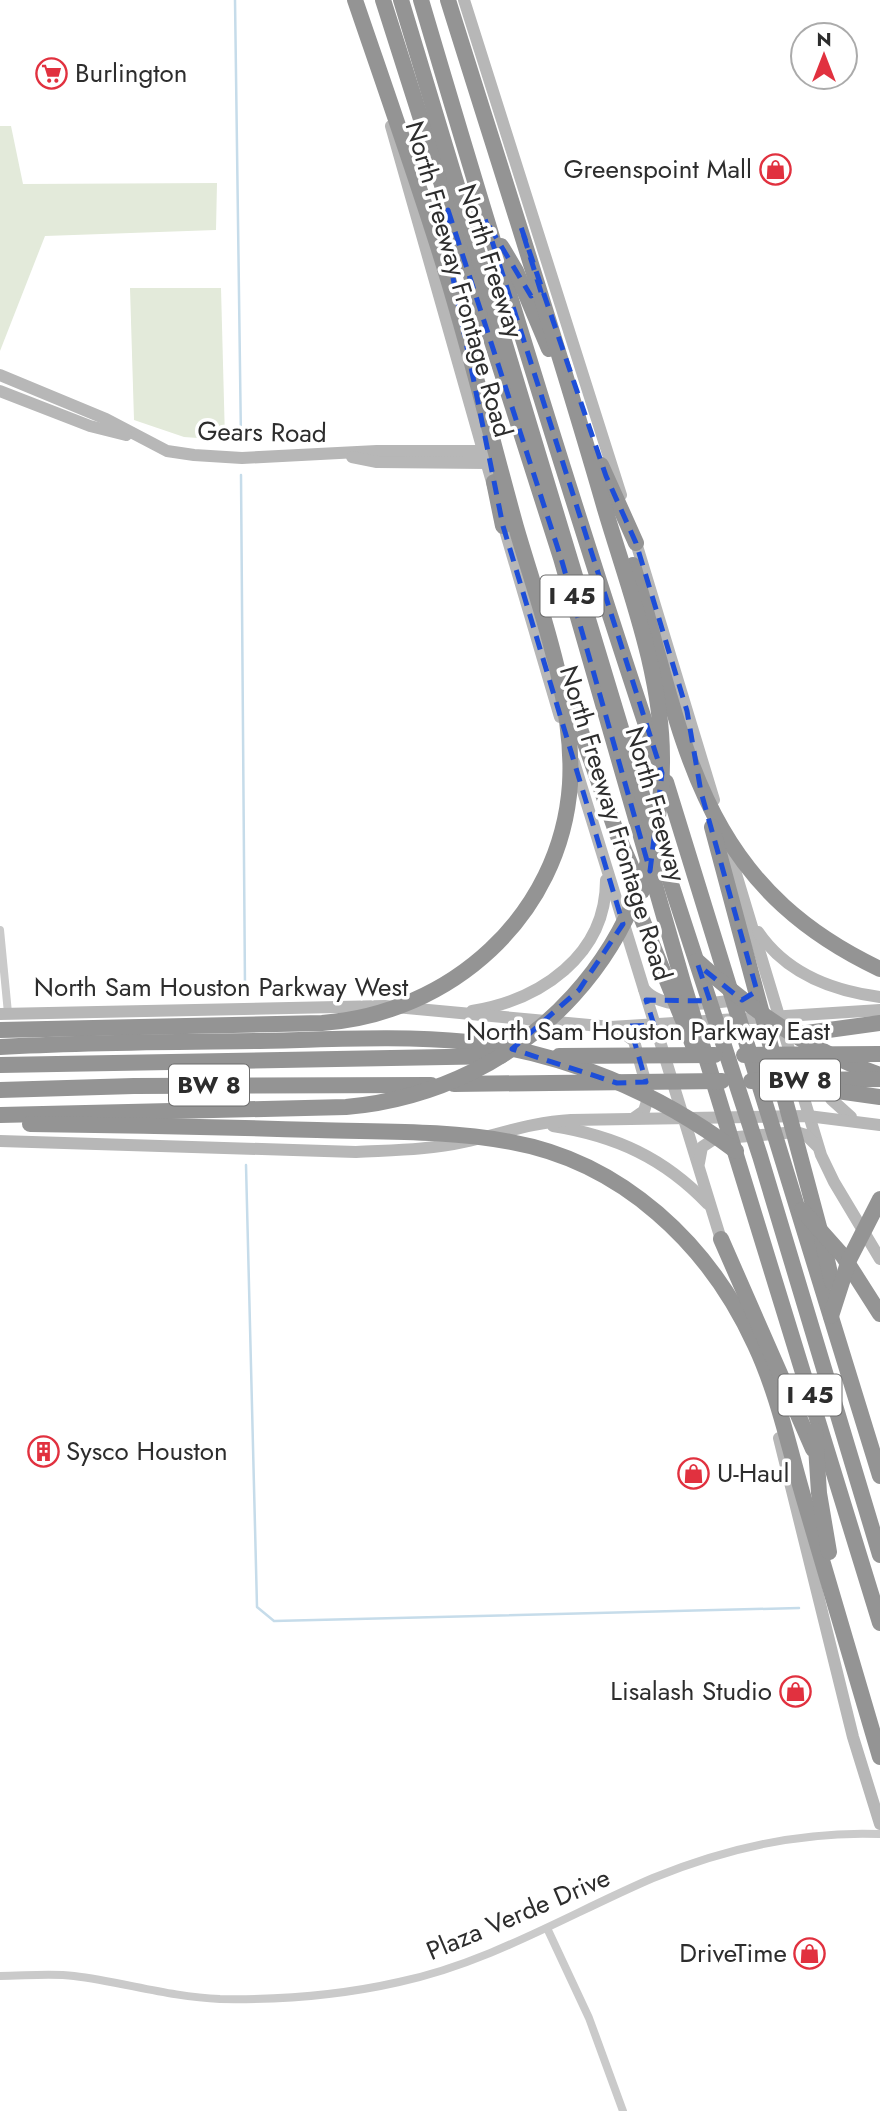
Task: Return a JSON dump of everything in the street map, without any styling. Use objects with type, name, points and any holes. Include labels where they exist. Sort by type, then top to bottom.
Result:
[{"type":"highway","points":[[0,1030],[346,1021],[372,1017],[421,999],[473,966],[511,930],[528,907],[550,866],[566,811],[571,763],[569,737],[543,621],[442,258],[355,0]]},
{"type":"highway","name":"North Freeway","points":[[383,0],[561,558],[677,987]]},
{"type":"highway","name":"North Freeway","points":[[401,0],[630,758],[760,1156],[880,1555]]},
{"type":"highway","name":"North Freeway","points":[[421,0],[485,219],[526,339],[588,553],[729,979],[880,1475]]},
{"type":"highway","points":[[449,0],[522,227],[592,427],[686,747],[715,820],[747,870],[788,913],[838,947],[880,969]]},
{"type":"highway","points":[[448,210],[453,278],[503,526]]},
{"type":"highway","points":[[485,219],[516,271],[636,543]]},
{"type":"highway","points":[[0,1115],[328,1108],[398,1101],[460,1079],[512,1050],[579,990],[618,934],[637,892],[657,822],[662,766],[659,711],[645,646],[522,227]]},
{"type":"highway","points":[[543,621],[625,856],[665,925],[703,967],[771,1021],[824,1051],[880,1077]]},
{"type":"highway","points":[[555,699],[677,987]]},
{"type":"highway","points":[[687,711],[701,792],[759,970],[853,1384]]},
{"type":"highway","name":"I 45","points":[[677,987],[720,1107],[880,1623]]},
{"type":"highway","points":[[582,1056],[880,1023]]},
{"type":"highway","points":[[0,1046],[411,1039],[484,1044],[563,1063],[657,1101],[746,1158],[826,1235],[857,1276],[880,1314]]},
{"type":"highway","name":"North Sam Houston Parkway East","points":[[0,1065],[416,1057],[880,1054]]},
{"type":"highway","name":"North Sam Houston Parkway East","points":[[0,1090],[880,1077]]},
{"type":"highway","points":[[720,1081],[880,1097]]},
{"type":"highway","points":[[0,1124],[286,1129],[492,1139],[564,1157],[627,1190],[660,1215],[695,1249],[733,1301],[755,1344],[777,1404],[880,1757]]},
{"type":"highway","points":[[852,1659],[822,1516],[815,1426],[822,1363],[837,1296],[849,1260],[880,1199]]},
{"type":"highway","points":[[721,1239],[773,1353],[866,1578]]},
{"type":"main road","name":"North Freeway Frontage Road","points":[[347,0],[372,66],[487,457],[503,526],[780,1440],[853,1737],[880,1824]]},
{"type":"main road","points":[[464,0],[636,543],[752,923],[759,970],[778,1018],[821,1154],[834,1182],[880,1259]]},
{"type":"main road","name":"Gears Road","points":[[0,375],[106,419],[167,451],[220,459],[342,455],[377,451],[487,457]]},
{"type":"main road","points":[[20,399],[26,384]]},
{"type":"main road","name":"Gears Road","points":[[0,391],[90,426],[144,439]]},
{"type":"main road","points":[[454,1013],[515,1001],[549,984],[581,955],[597,927],[605,899],[605,866]]},
{"type":"main road","points":[[752,923],[772,950],[806,976],[857,994],[880,997]]},
{"type":"main road","points":[[642,986],[660,1002],[738,1000],[754,995],[764,978],[759,970]]},
{"type":"main road","name":"North Sam Houston Parkway West","points":[[4,1013],[385,1006],[611,1027],[778,1018]]},
{"type":"main road","name":"North Sam Houston Parkway East","points":[[778,1018],[880,1010]]},
{"type":"main road","points":[[826,1015],[819,1021],[814,1034],[827,1088],[837,1108],[856,1120]]},
{"type":"main road","points":[[611,1027],[622,1030],[634,1041],[649,1095],[644,1111],[634,1118]]},
{"type":"main road","points":[[0,1141],[356,1152],[462,1143],[535,1124],[634,1118],[808,1115],[880,1125]]},
{"type":"main road","points":[[535,1124],[593,1135],[640,1151],[686,1182],[712,1209]]},
{"type":"main road","points":[[699,1170],[702,1147],[714,1139],[796,1132],[811,1139],[821,1154]]},
{"type":"street","points":[[0,930],[4,1013]]},
{"type":"street","name":"Plaza Verde Drive","points":[[0,1976],[70,1975],[158,1992],[220,1998],[348,1991],[428,1975],[547,1928],[696,1862],[791,1840],[855,1833],[880,1834]]},
{"type":"street","points":[[547,1928],[589,2018],[623,2111]]},
{"type":"highlighted area","points":[[448,210],[561,558],[650,871],[662,773],[485,219],[531,296],[541,292],[521,227],[606,476],[636,543],[687,711],[701,792],[757,991],[742,1000],[698,965],[710,1001],[646,1000],[654,1025],[630,1026],[646,1082],[617,1083],[512,1049],[579,990],[623,924],[503,526],[453,278]]},
{"type":"green space","points":[[0,126],[11,126],[23,184],[217,183],[216,230],[45,236],[0,351]]},
{"type":"green space","points":[[130,288],[221,288],[225,440],[184,437],[134,420]]},
{"type":"waterway","points":[[235,0],[241,441]]},
{"type":"waterway","points":[[241,475],[245,987]]},
{"type":"waterway","points":[[246,1165],[257,1607],[274,1621],[799,1608]]},
{"type":"place","name":"Burlington","points":[[52,73]]},
{"type":"place","name":"Greenspoint Mall","points":[[775,169]]},
{"type":"place","name":"Sysco Houston","points":[[43,1451]]},
{"type":"place","name":"U-Haul","points":[[694,1473]]},
{"type":"place","name":"Lisalash Studio","points":[[795,1691]]},
{"type":"place","name":"DriveTime","points":[[810,1953]]}]
